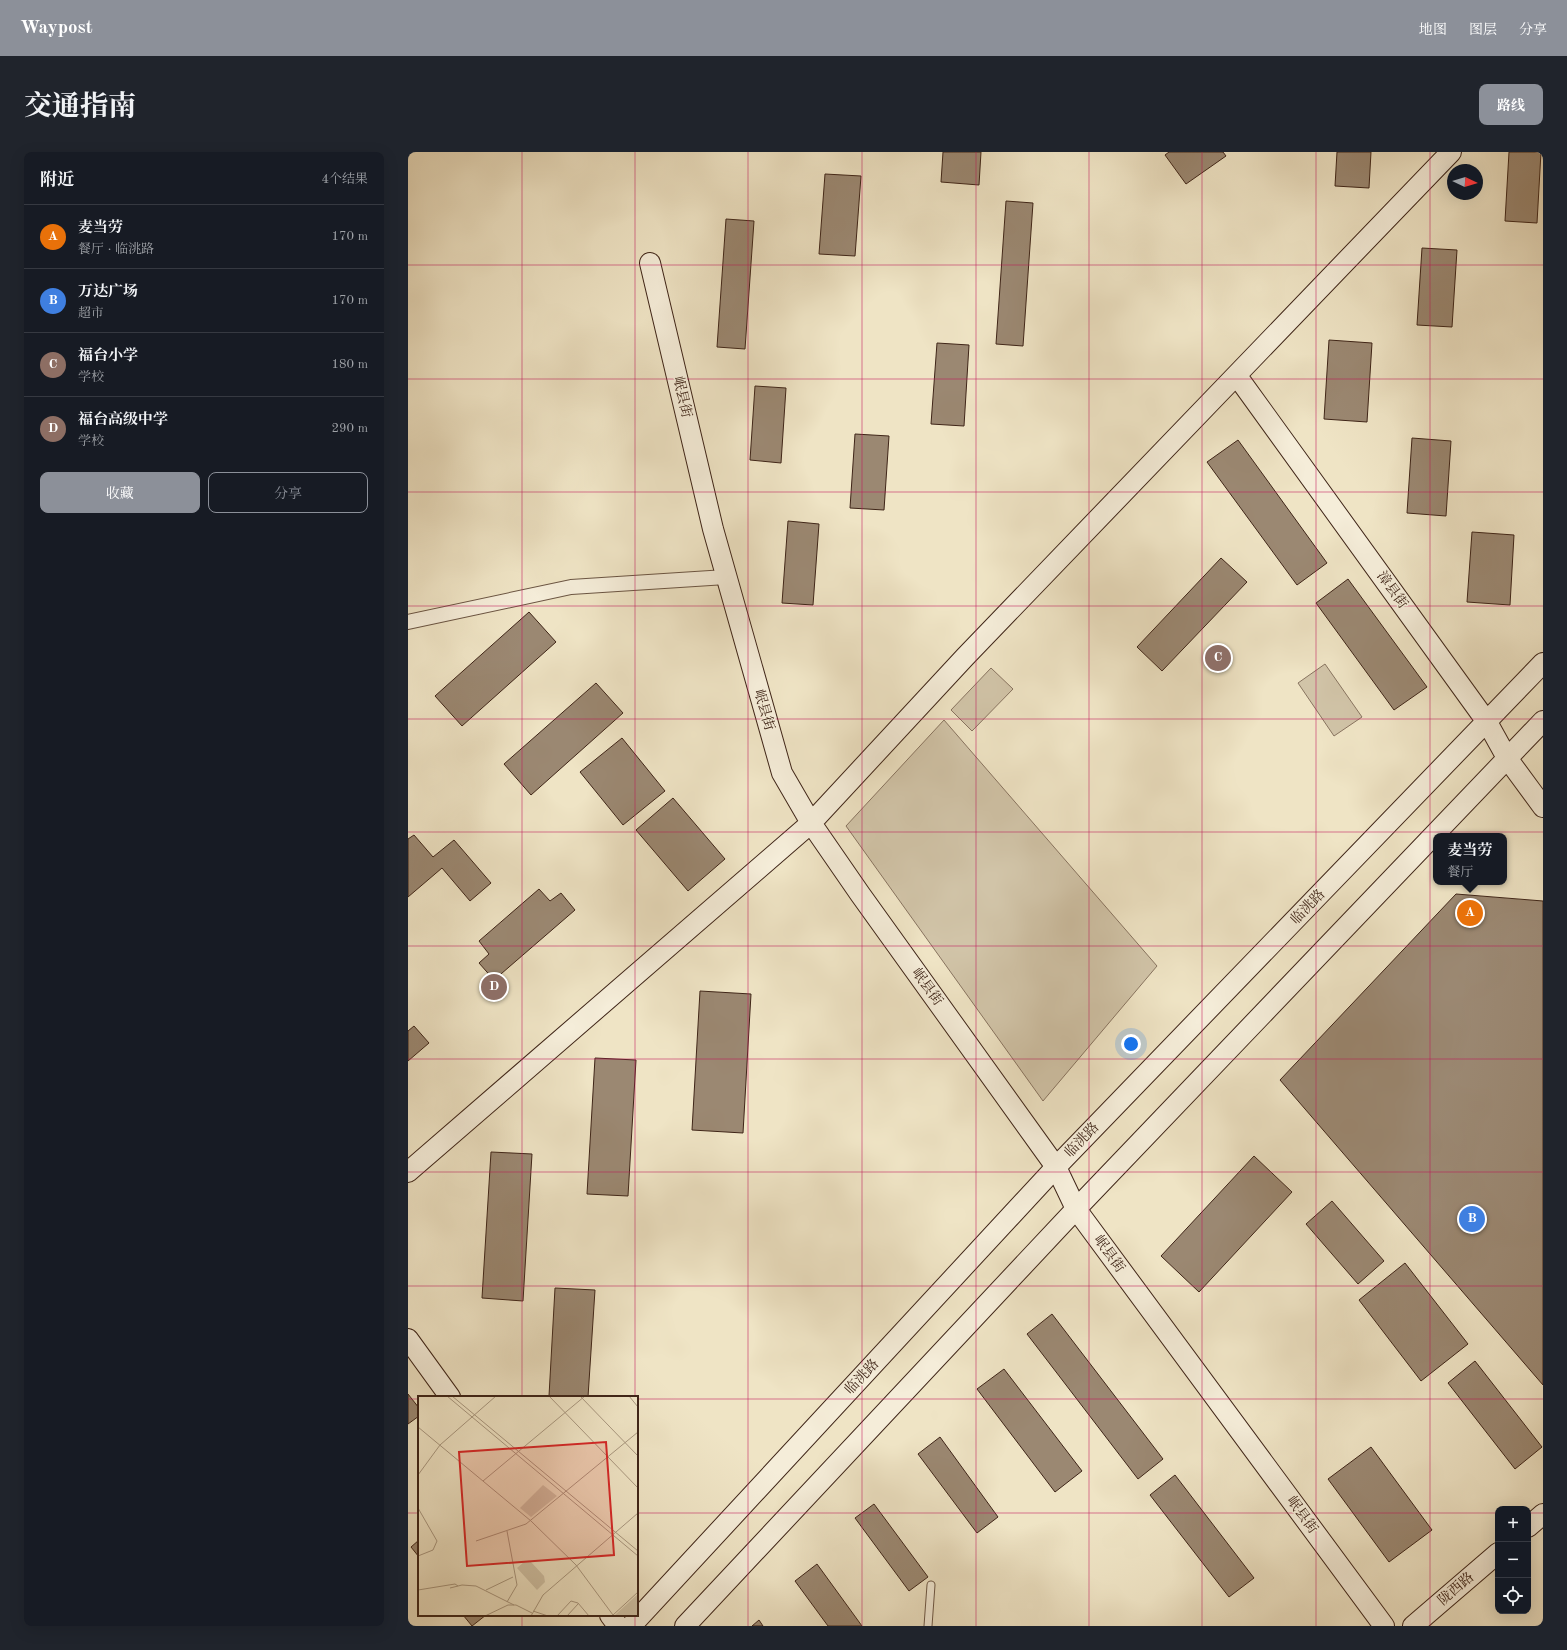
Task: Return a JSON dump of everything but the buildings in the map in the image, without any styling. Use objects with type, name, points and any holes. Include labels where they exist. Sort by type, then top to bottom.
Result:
[{"type":"street","points":[[408,1172],[811,823],[965,657],[1451,152]]},
{"type":"street","name":"岷县街","points":[[650,263],[726,577],[782,773],[811,823],[865,901],[1056,1167],[1076,1209],[1384,1626]]},
{"type":"street","name":"漳县街","points":[[1237,376],[1487,722],[1507,758],[1543,807]]},
{"type":"street","points":[[408,622],[571,587],[726,577]]},
{"type":"street","name":"临洮路","points":[[631,1626],[1056,1167],[1543,663]]},
{"type":"street","points":[[1435,833],[1543,721]]},
{"type":"street","points":[[685,1626],[1076,1209],[1433,835]]},
{"type":"street","points":[[408,1339],[449,1396]]},
{"type":"street","points":[[1531,1524],[1543,1514]]},
{"type":"street","name":"陇西路","points":[[1413,1626],[1495,1556]]},
{"type":"street","points":[[611,1616],[618,1626]]},
{"type":"lane","points":[[928,1626],[931,1585]]},
{"type":"shaded area","points":[[1325,664],[1362,717],[1334,736],[1298,683]]},
{"type":"shaded area","points":[[991,668],[1013,689],[972,731],[951,710]]},
{"type":"shaded area","points":[[944,720],[1157,966],[1043,1101],[846,826]]},
{"type":"place","name":"福台小学","points":[[1218,658]]},
{"type":"place","name":"麦当劳","points":[[1470,913]]},
{"type":"place","name":"福台高级中学","points":[[494,987]]},
{"type":"place","name":"万达广场","points":[[1472,1219]]}]
